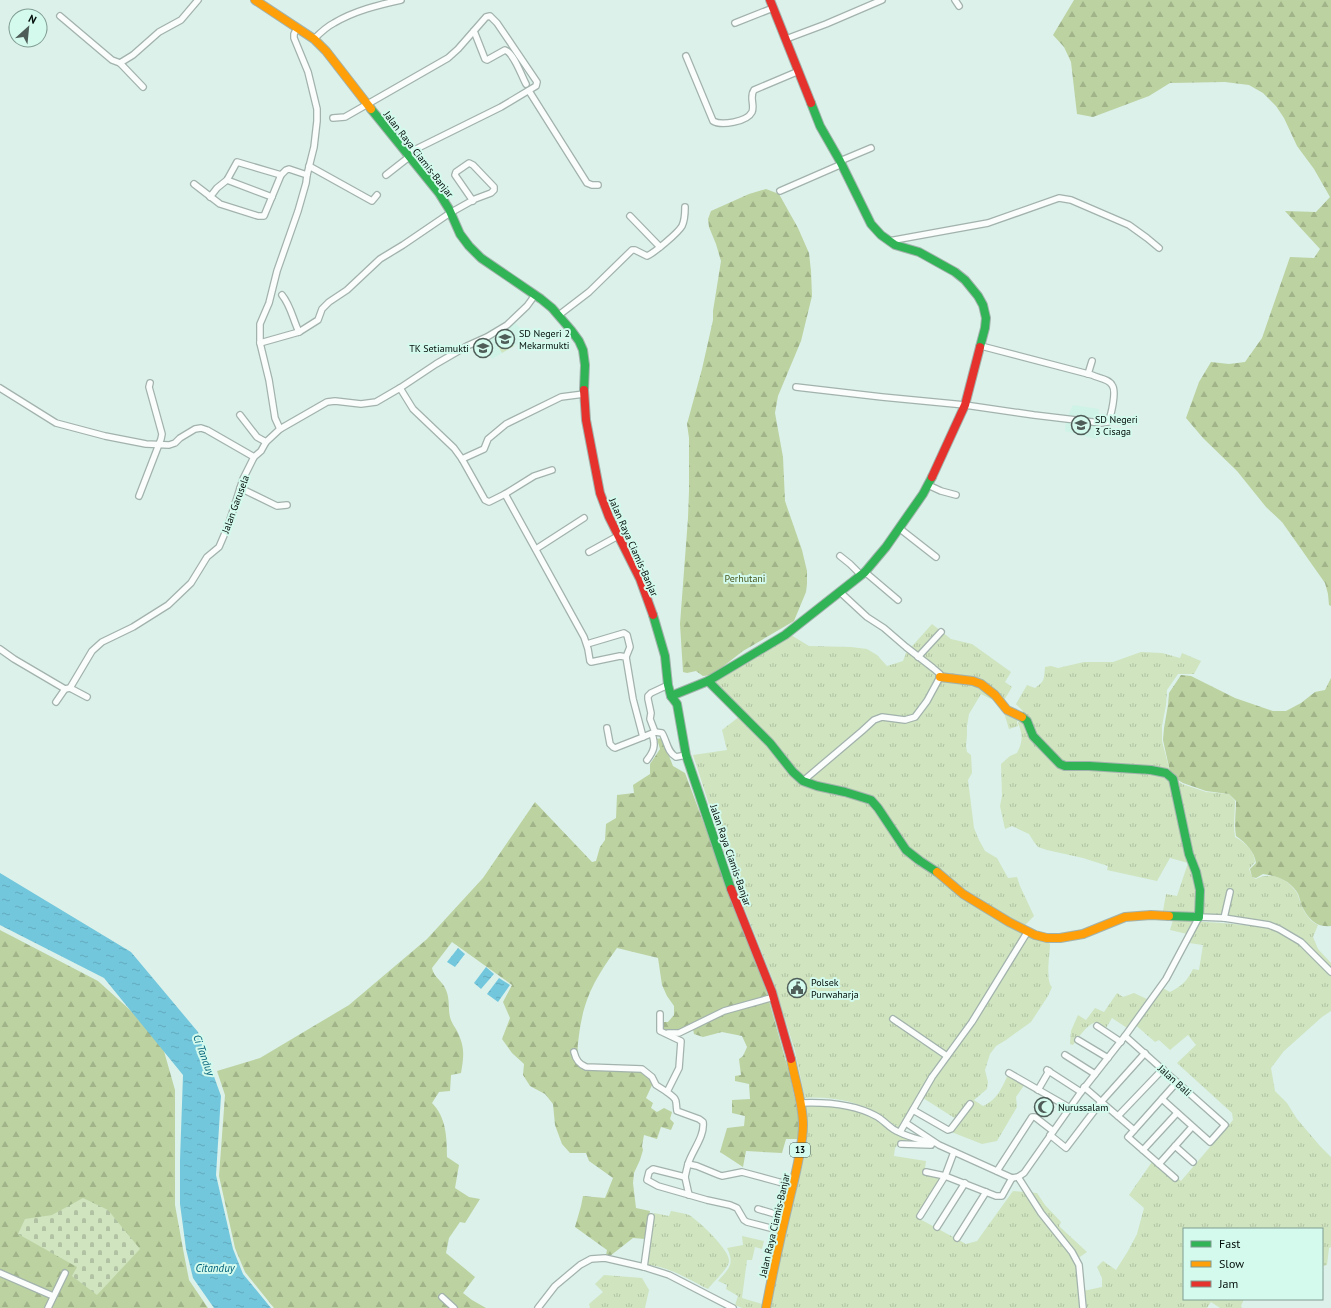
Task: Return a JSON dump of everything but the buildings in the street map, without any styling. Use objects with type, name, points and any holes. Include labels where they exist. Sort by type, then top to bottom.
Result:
[{"type":"main road","name":"Jalan Raya Ciamis-Banjar","points":[[255,0],[314,39],[326,51],[407,155],[439,193],[460,234],[474,252],[535,295],[559,315],[579,341],[585,357],[584,394],[586,420],[597,479],[604,505],[640,579],[652,612],[665,656],[668,685],[671,696],[676,704],[686,755],[729,883],[774,997],[788,1046],[800,1104],[803,1125],[802,1132],[793,1185],[766,1308]]},
{"type":"main road","points":[[671,696],[708,681],[796,627],[863,573],[886,547],[928,485],[965,405],[981,346],[986,318],[983,305],[978,296],[965,280],[956,272],[919,252],[903,248],[889,241],[871,224],[841,163],[820,126],[772,4]]},
{"type":"main road","points":[[708,681],[770,744],[802,781],[861,796],[871,800],[906,850],[912,856],[932,868],[963,894],[1009,922],[1035,935],[1047,938],[1060,938],[1083,934],[1125,917],[1151,915],[1199,918],[1200,890],[1184,833],[1175,784],[1169,775],[1151,770],[1065,766],[1033,736],[1027,721],[1007,710],[995,695],[981,684],[973,681],[940,677]]},
{"type":"street","points":[[120,63],[133,55],[159,32],[181,20],[198,0]]},
{"type":"street","points":[[314,39],[333,23],[348,16],[380,4],[402,0]]},
{"type":"street","points":[[786,39],[882,0]]},
{"type":"street","points":[[955,0],[959,6]]},
{"type":"street","points":[[735,23],[772,4]]},
{"type":"street","points":[[60,16],[112,60],[120,63],[143,87]]},
{"type":"street","points":[[333,118],[345,116],[448,58],[474,32],[486,16],[492,17],[537,82],[536,86],[501,107],[407,155],[386,175]]},
{"type":"street","points":[[280,430],[275,418],[260,343],[260,324],[269,302],[277,272],[298,211],[314,147],[317,109],[308,72],[294,38],[297,28]]},
{"type":"street","points":[[474,32],[485,60],[505,50],[508,51],[513,57],[526,84]]},
{"type":"street","points":[[686,56],[713,122],[720,124],[730,123],[749,116],[753,109],[752,94],[754,90],[799,71]]},
{"type":"street","points":[[529,91],[587,182],[592,185],[598,185]]},
{"type":"street","points":[[780,191],[871,148]]},
{"type":"street","points":[[210,197],[217,188],[227,180],[237,162],[281,175]]},
{"type":"street","points":[[260,343],[299,332],[318,320],[322,309],[329,302],[347,290],[380,259],[450,213],[473,201],[482,196],[491,193],[494,189],[476,168],[469,163],[456,172],[455,175],[473,201]]},
{"type":"street","points":[[309,166],[372,201],[377,195]]},
{"type":"street","points":[[194,184],[220,204],[262,216],[264,215],[281,175],[286,170],[289,169],[307,175]]},
{"type":"street","points":[[227,180],[272,197]]},
{"type":"street","points":[[889,241],[988,223],[1059,198],[1064,198],[1129,225],[1159,248]]},
{"type":"street","points":[[559,315],[589,292],[632,250],[647,256],[660,247],[680,229],[684,219],[685,207]]},
{"type":"street","points":[[630,216],[660,247]]},
{"type":"street","points":[[282,295],[289,306],[293,320],[299,332]]},
{"type":"street","name":"Jalan Garusela","points":[[56,702],[68,688],[96,647],[107,639],[133,627],[168,605],[191,582],[207,557],[219,547],[240,488],[254,457],[261,451],[266,442],[280,430],[327,402],[335,401],[361,404],[373,403],[400,388],[436,364],[507,325],[527,306],[535,295]]},
{"type":"street","points":[[796,387],[882,397],[915,399],[1101,423],[1108,422],[1114,395],[1114,388],[1109,382],[1088,374],[981,346]]},
{"type":"street","points":[[1088,374],[1092,361]]},
{"type":"street","points":[[139,496],[162,434],[149,387],[150,383]]},
{"type":"street","points":[[0,388],[56,423],[105,436],[158,445],[172,444],[194,429],[201,428],[254,457]]},
{"type":"street","points":[[400,388],[413,410],[451,445],[462,459],[485,500],[489,502],[534,476],[552,470]]},
{"type":"street","points":[[462,459],[484,449],[488,439],[506,424],[561,397],[584,394]]},
{"type":"street","points":[[240,415],[257,437],[266,442]]},
{"type":"street","points":[[928,485],[941,491],[956,495]]},
{"type":"street","points":[[240,488],[277,506],[287,506]]},
{"type":"street","points":[[505,494],[584,637],[588,659],[591,662],[620,656],[626,658]]},
{"type":"street","points":[[536,549],[584,518]]},
{"type":"street","points":[[899,528],[936,557]]},
{"type":"street","points":[[589,552],[618,536]]},
{"type":"street","points":[[840,556],[898,600]]},
{"type":"street","points":[[802,781],[874,720],[882,717],[904,720],[915,717],[927,701],[940,677],[940,674],[884,628],[866,617],[840,592]]},
{"type":"street","points":[[918,657],[941,632]]},
{"type":"street","points":[[586,644],[624,633],[628,635],[630,647],[626,658],[633,699],[643,737]]},
{"type":"street","points":[[0,649],[14,659],[87,697]]},
{"type":"street","points":[[647,760],[654,748],[648,696],[668,685]]},
{"type":"street","points":[[606,728],[610,744],[615,748],[653,733],[663,734],[667,748],[674,757],[686,755]]},
{"type":"street","points":[[1224,918],[1230,892]]},
{"type":"street","points":[[926,1172],[945,1176],[996,1196],[1002,1196],[1012,1178],[1024,1173],[1051,1133],[1121,1042],[1166,979],[1199,918],[1224,918],[1269,925],[1279,929],[1301,942],[1331,972]]},
{"type":"street","points":[[900,1132],[932,1077],[972,1022],[1028,931]]},
{"type":"street","points":[[660,1031],[679,1033],[724,1011],[774,997]]},
{"type":"street","points":[[660,1014],[660,1031]]},
{"type":"street","points":[[893,1019],[947,1056]]},
{"type":"street","points":[[1097,1026],[1121,1042]]},
{"type":"street","points":[[660,1031],[681,1042],[679,1068],[667,1092]]},
{"type":"street","name":"Jalan Bali","points":[[1125,1036],[1225,1125],[1210,1142],[1192,1127]]},
{"type":"street","points":[[1078,1040],[1108,1058]]},
{"type":"street","points":[[574,1052],[579,1063],[586,1067],[642,1069],[652,1077],[656,1084],[674,1097],[677,1101],[677,1111],[699,1119],[703,1122],[704,1124],[701,1135],[688,1164],[685,1177],[689,1194]]},
{"type":"street","points":[[997,1171],[1031,1119],[1035,1117],[1066,1148],[1101,1102],[1145,1053]]},
{"type":"street","points":[[1064,1055],[1095,1074]]},
{"type":"street","points":[[1118,1116],[1162,1069]]},
{"type":"street","points":[[1038,1090],[1048,1070],[1101,1102],[1134,1130]]},
{"type":"street","points":[[1009,1073],[1070,1108]]},
{"type":"street","points":[[1175,1178],[1128,1137],[1177,1082]]},
{"type":"street","points":[[1159,1164],[1192,1127],[1162,1100]]},
{"type":"street","points":[[800,1104],[818,1102],[840,1105],[867,1112],[877,1116],[893,1129],[939,1145],[1012,1178]]},
{"type":"street","points":[[913,1110],[948,1130],[951,1129],[970,1104]]},
{"type":"street","points":[[1143,1150],[1177,1113]]},
{"type":"street","points":[[906,1123],[939,1145]]},
{"type":"street","points":[[901,1144],[939,1145]]},
{"type":"street","points":[[1175,1146],[1193,1162]]},
{"type":"street","points":[[920,1216],[945,1176],[954,1152]]},
{"type":"street","points":[[688,1164],[722,1176],[742,1172],[793,1185]]},
{"type":"street","points":[[685,1177],[653,1169],[649,1172],[646,1180],[658,1186],[730,1205],[737,1208],[744,1220],[747,1222],[782,1231]]},
{"type":"street","points":[[1018,1176],[1041,1213],[1072,1252],[1079,1265],[1083,1308]]},
{"type":"street","points":[[938,1227],[965,1183]]},
{"type":"street","points":[[957,1238],[986,1192]]},
{"type":"street","points":[[758,1209],[785,1217]]},
{"type":"street","points":[[644,1267],[651,1217]]},
{"type":"street","points":[[538,1308],[555,1286],[580,1265],[591,1259],[605,1258],[644,1267],[669,1275],[733,1308]]},
{"type":"street","points":[[0,1273],[53,1296]]},
{"type":"street","points":[[48,1308],[65,1273]]},
{"type":"street","points":[[442,1297],[454,1308]]},
{"type":"shaded area","name":"SD Negeri 2 Mekarmukti","points":[[514,322],[529,337],[492,359],[487,350],[483,352],[478,343]]},
{"type":"shaded area","name":"SD Negeri 3 Cisaga","points":[[1073,405],[1099,409],[1096,439],[1065,431],[1066,419]]},
{"type":"green space","points":[[1074,0],[1331,0],[1331,606],[1329,605],[1325,583],[1282,522],[1266,507],[1237,471],[1203,438],[1186,418],[1199,382],[1211,362],[1229,364],[1245,362],[1262,338],[1290,257],[1314,258],[1320,249],[1285,211],[1316,212],[1330,197],[1314,169],[1297,146],[1284,118],[1276,106],[1263,93],[1249,85],[1225,82],[1170,83],[1149,96],[1093,117],[1077,114],[1071,62],[1064,47],[1053,35]]},
{"type":"green space","name":"Perhutani","points":[[766,189],[779,194],[798,228],[809,253],[811,271],[812,296],[801,341],[778,396],[775,413],[783,457],[785,501],[802,550],[807,571],[806,592],[794,621],[743,651],[712,675],[703,676],[696,671],[687,673],[683,672],[680,624],[689,491],[689,438],[687,424],[702,369],[713,320],[713,311],[721,261],[709,227],[708,219],[711,211],[749,194]]},
{"type":"green space","points":[[509,339],[514,346],[502,353],[498,346]]},
{"type":"green space","points":[[932,624],[951,639],[972,644],[1011,672],[1005,682],[1012,687],[1003,702],[999,703],[981,694],[969,714],[966,746],[967,752],[971,755],[972,773],[968,780],[974,828],[985,851],[997,858],[1008,878],[1017,877],[1034,916],[1021,929],[1047,940],[1050,944],[1048,973],[1052,987],[1048,996],[1031,1022],[996,1046],[990,1054],[985,1070],[988,1082],[987,1089],[974,1100],[983,1106],[988,1103],[996,1097],[1008,1075],[1025,1084],[1016,1097],[1017,1107],[997,1141],[982,1144],[949,1131],[956,1119],[920,1096],[900,1129],[877,1113],[851,1102],[823,1098],[805,1098],[795,1051],[773,980],[736,887],[693,755],[727,750],[722,730],[744,713],[713,682],[791,635],[809,646],[867,649],[877,655],[887,666],[903,661],[906,653]]},
{"type":"green space","points":[[1141,652],[1162,653],[1180,658],[1182,653],[1201,661],[1194,674],[1178,674],[1167,690],[1162,726],[1162,741],[1171,776],[1182,784],[1206,792],[1229,794],[1235,801],[1235,837],[1245,844],[1255,858],[1255,862],[1249,869],[1252,877],[1256,879],[1273,876],[1284,880],[1293,888],[1297,893],[1307,915],[1318,925],[1313,937],[1318,949],[1331,963],[1331,967],[1303,940],[1280,926],[1266,922],[1229,916],[1163,911],[1166,894],[1177,896],[1188,863],[1170,858],[1157,881],[1107,870],[1108,866],[1038,847],[1029,834],[1012,826],[1005,829],[1000,806],[1002,796],[1001,764],[1010,756],[1017,753],[1020,745],[1022,738],[1018,723],[1023,711],[1016,704],[1027,685],[1035,688],[1041,683],[1044,677],[1045,667],[1051,666],[1058,668],[1084,662],[1113,662]]},
{"type":"green space","points":[[1181,675],[1191,676],[1235,698],[1273,711],[1286,711],[1301,703],[1315,692],[1325,690],[1331,678],[1331,926],[1320,925],[1312,921],[1303,909],[1297,892],[1286,881],[1278,877],[1263,874],[1256,878],[1252,877],[1250,869],[1256,863],[1254,855],[1243,841],[1236,836],[1236,801],[1229,794],[1206,791],[1183,783],[1171,776],[1163,740],[1164,728],[1169,693]]},
{"type":"green space","points":[[1002,706],[1020,717],[1017,722],[1018,726],[1009,729]]},
{"type":"green space","points":[[662,738],[673,766],[685,773],[766,990],[790,1076],[800,1124],[798,1139],[786,1139],[782,1153],[746,1151],[743,1167],[720,1152],[727,1128],[744,1126],[745,1116],[732,1113],[732,1100],[750,1099],[749,1084],[735,1081],[735,1076],[741,1075],[739,1059],[743,1056],[747,1047],[742,1036],[722,1032],[703,1037],[694,1034],[692,1024],[681,1029],[662,1030],[662,1022],[668,1022],[674,1015],[674,1006],[662,985],[658,958],[617,948],[602,969],[587,999],[581,1022],[578,1054],[581,1061],[589,1069],[636,1071],[643,1073],[653,1083],[646,1098],[653,1103],[651,1108],[657,1112],[664,1108],[672,1112],[670,1119],[674,1123],[671,1130],[661,1127],[657,1139],[644,1135],[642,1146],[643,1150],[634,1173],[633,1183],[636,1208],[650,1211],[645,1239],[633,1238],[610,1256],[606,1255],[607,1250],[575,1227],[583,1196],[605,1198],[613,1178],[589,1161],[586,1153],[570,1153],[562,1144],[555,1125],[553,1104],[545,1094],[530,1086],[523,1075],[524,1064],[512,1053],[502,1039],[510,1018],[503,1002],[512,985],[452,942],[432,968],[434,974],[447,993],[449,1014],[463,1047],[463,1062],[461,1073],[451,1075],[450,1091],[439,1092],[432,1103],[437,1109],[445,1128],[447,1157],[459,1165],[455,1188],[469,1197],[480,1199],[465,1223],[460,1222],[449,1238],[446,1253],[475,1277],[463,1293],[486,1308],[274,1308],[245,1272],[235,1248],[219,1176],[225,1095],[217,1071],[260,1058],[349,1005],[427,939],[483,878],[535,802],[592,862],[596,861],[600,847],[605,840],[606,824],[616,818],[617,795],[634,793],[633,785],[650,774],[650,764],[660,749],[657,739]]},
{"type":"green space","points":[[1173,920],[1266,927],[1298,944],[1331,976],[1331,1011],[1322,1017],[1284,1051],[1271,1068],[1275,1091],[1287,1103],[1297,1119],[1331,1157],[1331,1247],[1329,1248],[1327,1265],[1323,1266],[1323,1228],[1183,1228],[1183,1300],[1244,1300],[1241,1306],[1242,1308],[1220,1308],[1211,1302],[1207,1308],[1087,1308],[1083,1291],[1102,1287],[1102,1278],[1097,1267],[1103,1261],[1116,1270],[1137,1234],[1144,1208],[1129,1195],[1154,1159],[1181,1181],[1233,1120],[1232,1113],[1177,1063],[1196,1045],[1188,1035],[1170,1050],[1159,1040],[1155,1042],[1131,1021],[1127,1028],[1112,1018],[1106,1028],[1096,1022],[1092,1024],[1083,1032],[1073,1045],[1070,1044],[1071,1031],[1078,1015],[1086,1020],[1095,1008],[1104,1012],[1117,993],[1123,997],[1134,993],[1149,1000],[1159,986],[1170,992],[1184,983],[1193,969],[1199,970],[1203,945],[1189,943],[1187,934],[1170,930]]},
{"type":"green space","points":[[0,930],[98,981],[160,1037],[175,1090],[175,1205],[189,1280],[208,1308],[0,1308]]},
{"type":"green space","points":[[803,1105],[840,1105],[866,1114],[919,1141],[918,1143],[901,1141],[895,1148],[894,1156],[926,1161],[924,1175],[941,1178],[918,1218],[966,1244],[977,1241],[1013,1191],[1037,1193],[1045,1205],[1061,1222],[1059,1226],[1087,1252],[1074,1261],[1076,1266],[1081,1308],[771,1308],[775,1281],[807,1146],[807,1130]]},
{"type":"green space","points":[[83,1198],[108,1210],[140,1249],[97,1295],[72,1276],[77,1267],[18,1234],[25,1219],[52,1215]]},
{"type":"green space","points":[[671,1211],[687,1214],[694,1218],[714,1237],[728,1257],[729,1262],[726,1269],[708,1289],[670,1270],[662,1267],[646,1265],[654,1213],[669,1216]]},
{"type":"green space","points":[[742,1236],[764,1241],[762,1249],[755,1247],[752,1260],[747,1260],[742,1298],[762,1304],[762,1308],[742,1308],[735,1305],[738,1296],[726,1289],[727,1285],[718,1281],[730,1266],[731,1258],[727,1248],[743,1245]]},
{"type":"green space","points":[[604,1275],[642,1278],[649,1290],[645,1308],[590,1308],[589,1304],[603,1292],[595,1284]]},
{"type":"water","points":[[0,873],[131,952],[198,1032],[221,1096],[216,1175],[233,1249],[243,1274],[271,1308],[214,1308],[193,1278],[186,1249],[180,1204],[183,1075],[104,978],[0,925]]},
{"type":"water","points":[[458,948],[465,954],[455,967],[447,962]]},
{"type":"water","points":[[486,967],[494,974],[481,989],[474,983]]},
{"type":"water","points":[[499,978],[510,985],[498,1002],[487,994]]},
{"type":"traffic: fast","points":[[811,103],[820,126],[840,161],[871,224],[881,235],[895,245],[919,252],[955,272],[965,280],[978,296],[983,305],[986,318],[980,347]]},
{"type":"traffic: fast","points":[[371,109],[439,193],[449,209],[460,234],[469,246],[481,258],[552,308],[571,330],[579,341],[583,350],[585,365],[584,390]]},
{"type":"traffic: fast","points":[[671,696],[708,681],[785,635],[865,572],[886,547],[923,494],[932,477]]},
{"type":"traffic: fast","points":[[653,615],[665,656],[668,685],[671,696],[677,704],[686,755],[731,889]]},
{"type":"traffic: fast","points":[[708,681],[770,743],[793,772],[803,781],[871,800],[906,850],[937,872]]},
{"type":"traffic: fast","points":[[1022,717],[1027,721],[1033,736],[1060,764],[1065,766],[1151,770],[1166,773],[1173,779],[1189,854],[1196,872],[1200,890],[1199,917],[1169,916]]},
{"type":"traffic: slow","points":[[255,0],[314,39],[326,51],[371,109]]},
{"type":"traffic: slow","points":[[940,677],[973,681],[981,684],[995,695],[1007,710],[1022,717]]},
{"type":"traffic: slow","points":[[937,872],[963,894],[1009,922],[1035,935],[1047,938],[1060,938],[1083,934],[1125,917],[1151,915],[1169,916]]},
{"type":"traffic: slow","points":[[766,1308],[803,1133],[802,1108],[791,1059]]},
{"type":"traffic: jam","points":[[770,0],[811,103]]},
{"type":"traffic: jam","points":[[932,477],[965,405],[980,347]]},
{"type":"traffic: jam","points":[[584,390],[586,420],[600,493],[609,517],[640,579],[653,615]]},
{"type":"traffic: jam","points":[[731,889],[772,992],[791,1059]]},
{"type":"place","name":"SD Negeri 2 Mekarmukti","points":[[505,339]]},
{"type":"place","name":"TK Setiamukti","points":[[483,348]]},
{"type":"place","name":"SD Negeri 3 Cisaga","points":[[1081,425]]},
{"type":"place","name":"Polsek Purwaharja","points":[[797,988]]},
{"type":"place","name":"Nurussalam","points":[[1044,1107]]},
{"type":"water label","name":"Ci Tanduy","points":[[204,1055]]},
{"type":"water label","name":"Citanduy","points":[[215,1268]]}]
